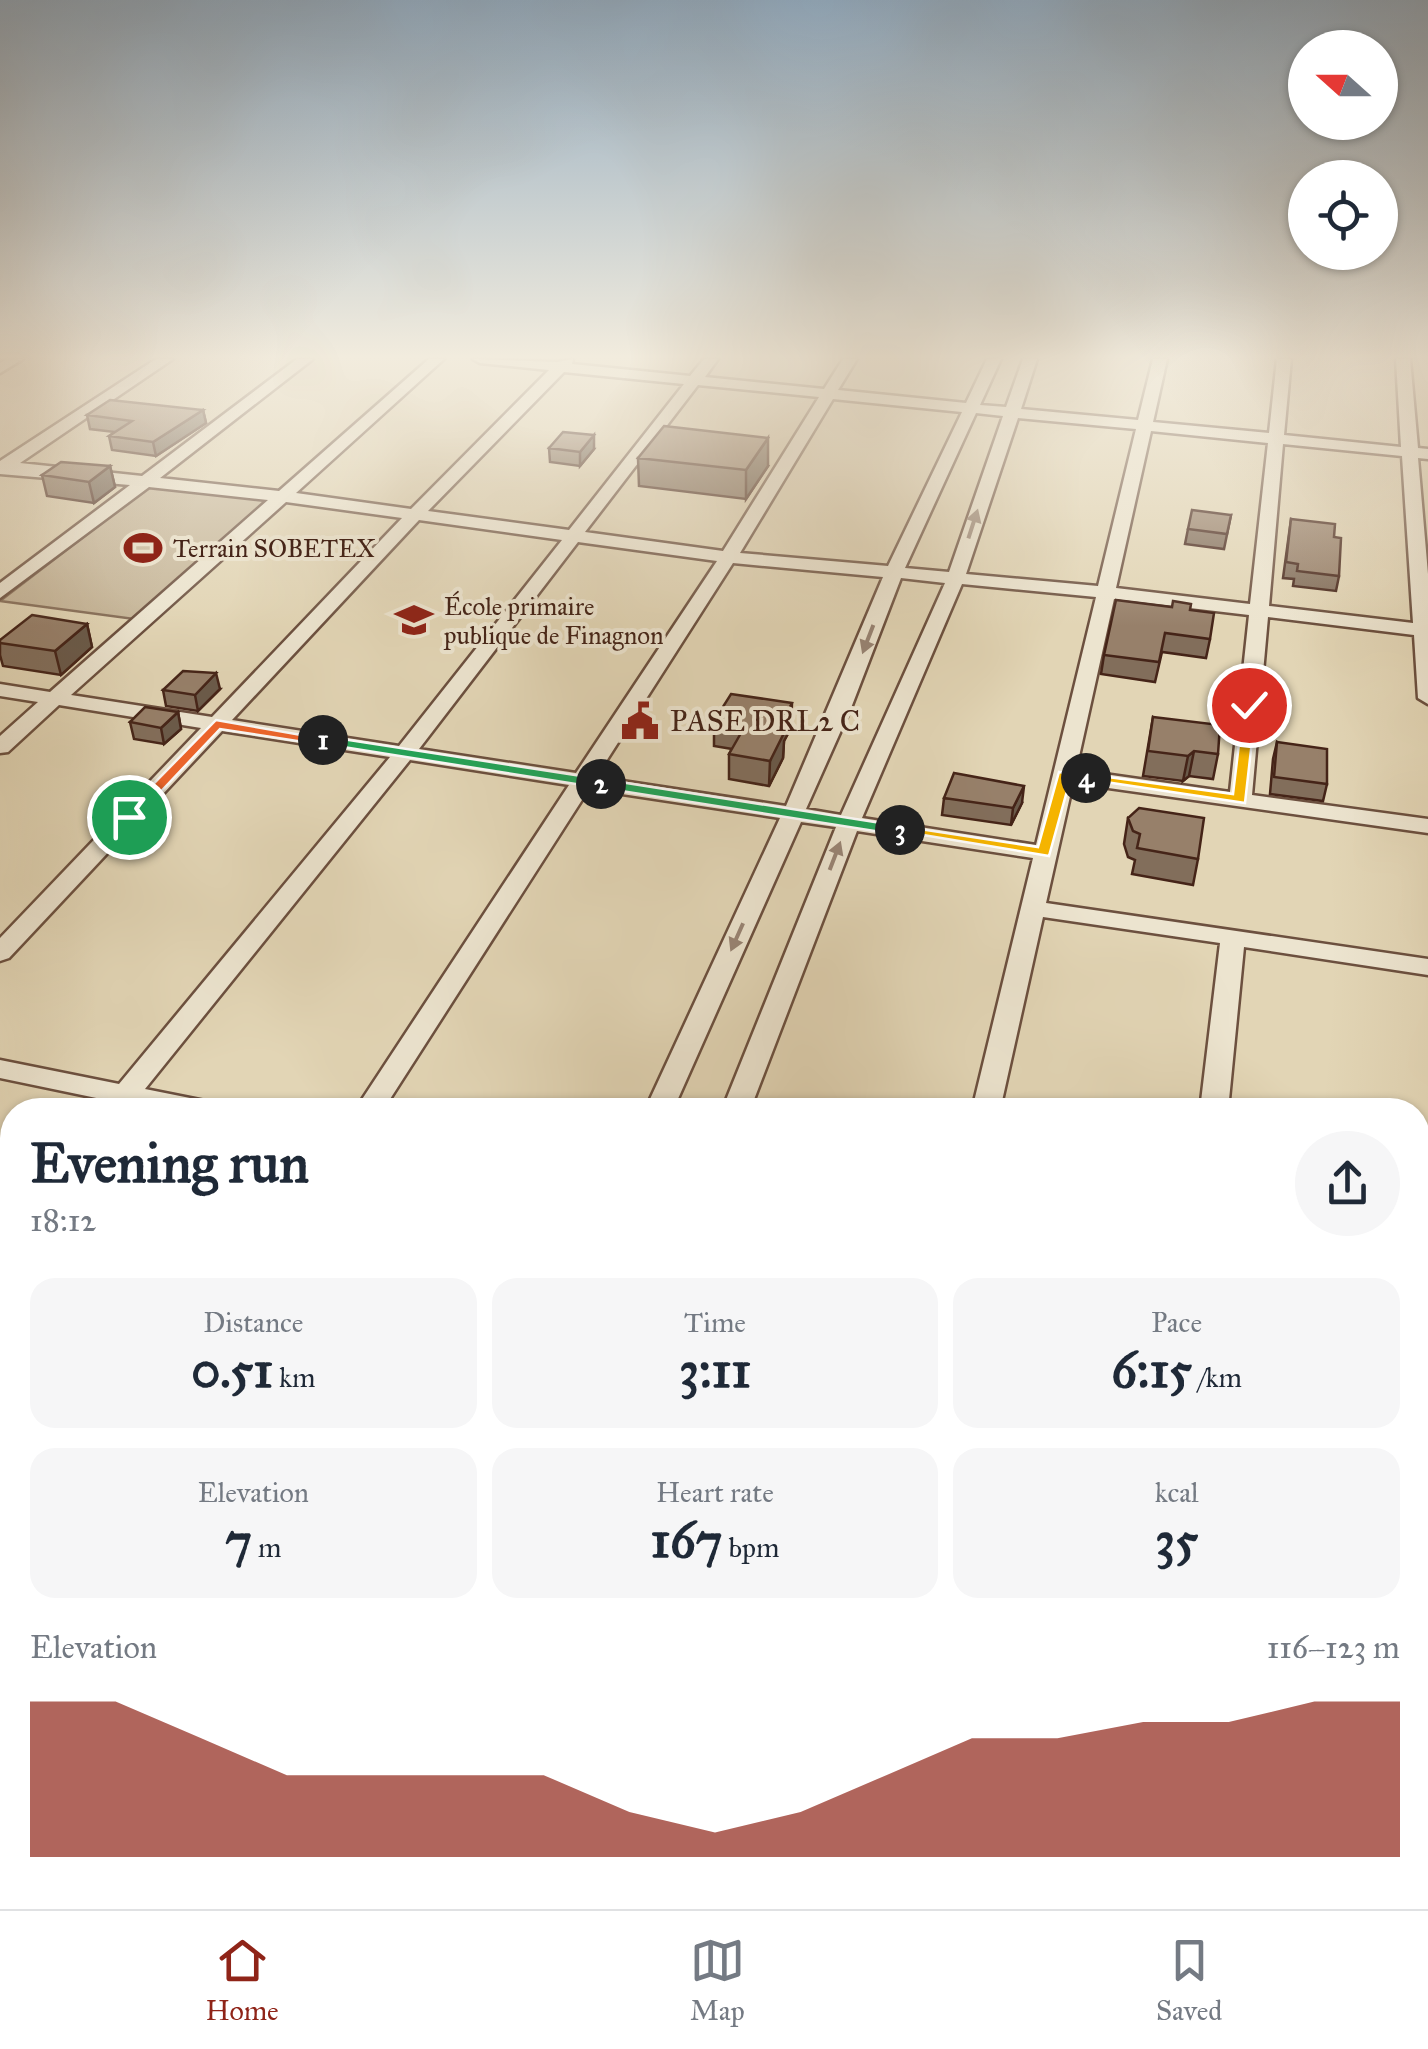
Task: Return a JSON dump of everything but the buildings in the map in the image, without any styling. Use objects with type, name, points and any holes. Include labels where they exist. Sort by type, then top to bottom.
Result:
[{"type":"street","points":[[1,467],[30,448]]},
{"type":"street","points":[[0,592],[187,448]]},
{"type":"street","points":[[0,747],[335,448]]},
{"type":"street","points":[[0,953],[481,448]]},
{"type":"street","points":[[122,1098],[405,753],[642,448]]},
{"type":"street","points":[[378,1098],[795,448]]},
{"type":"street","points":[[664,1098],[793,814],[894,573],[953,448]]},
{"type":"street","points":[[741,1098],[849,822],[955,580],[998,448]]},
{"type":"street","points":[[989,1098],[1140,448]]},
{"type":"street","points":[[1240,800],[1275,448]]},
{"type":"street","points":[[1372,448],[1419,453],[1428,698]]},
{"type":"street","points":[[1,467],[280,496],[728,557],[1106,592],[1426,631]]},
{"type":"street","points":[[0,690],[1044,853]]},
{"type":"street","points":[[1064,775],[1428,826]]},
{"type":"street","points":[[1033,908],[1428,967]]},
{"type":"street","points":[[1215,1098],[1232,938]]},
{"type":"street","points":[[0,1069],[105,1098]]},
{"type":"shaded area","name":"Terrain SOBETEX","points":[[155,482],[279,497],[134,619],[0,601]]},
{"type":"place","name":"Terrain SOBETEX","points":[[143,548]]},
{"type":"place","name":"École primaire publique de Finagnon","points":[[414,620]]},
{"type":"place","name":"PASE DRL2 C","points":[[640,721]]},
{"type":"route","points":[[129,817],[216,724],[1044,853],[1064,775],[1240,800],[1249,705]]}]
